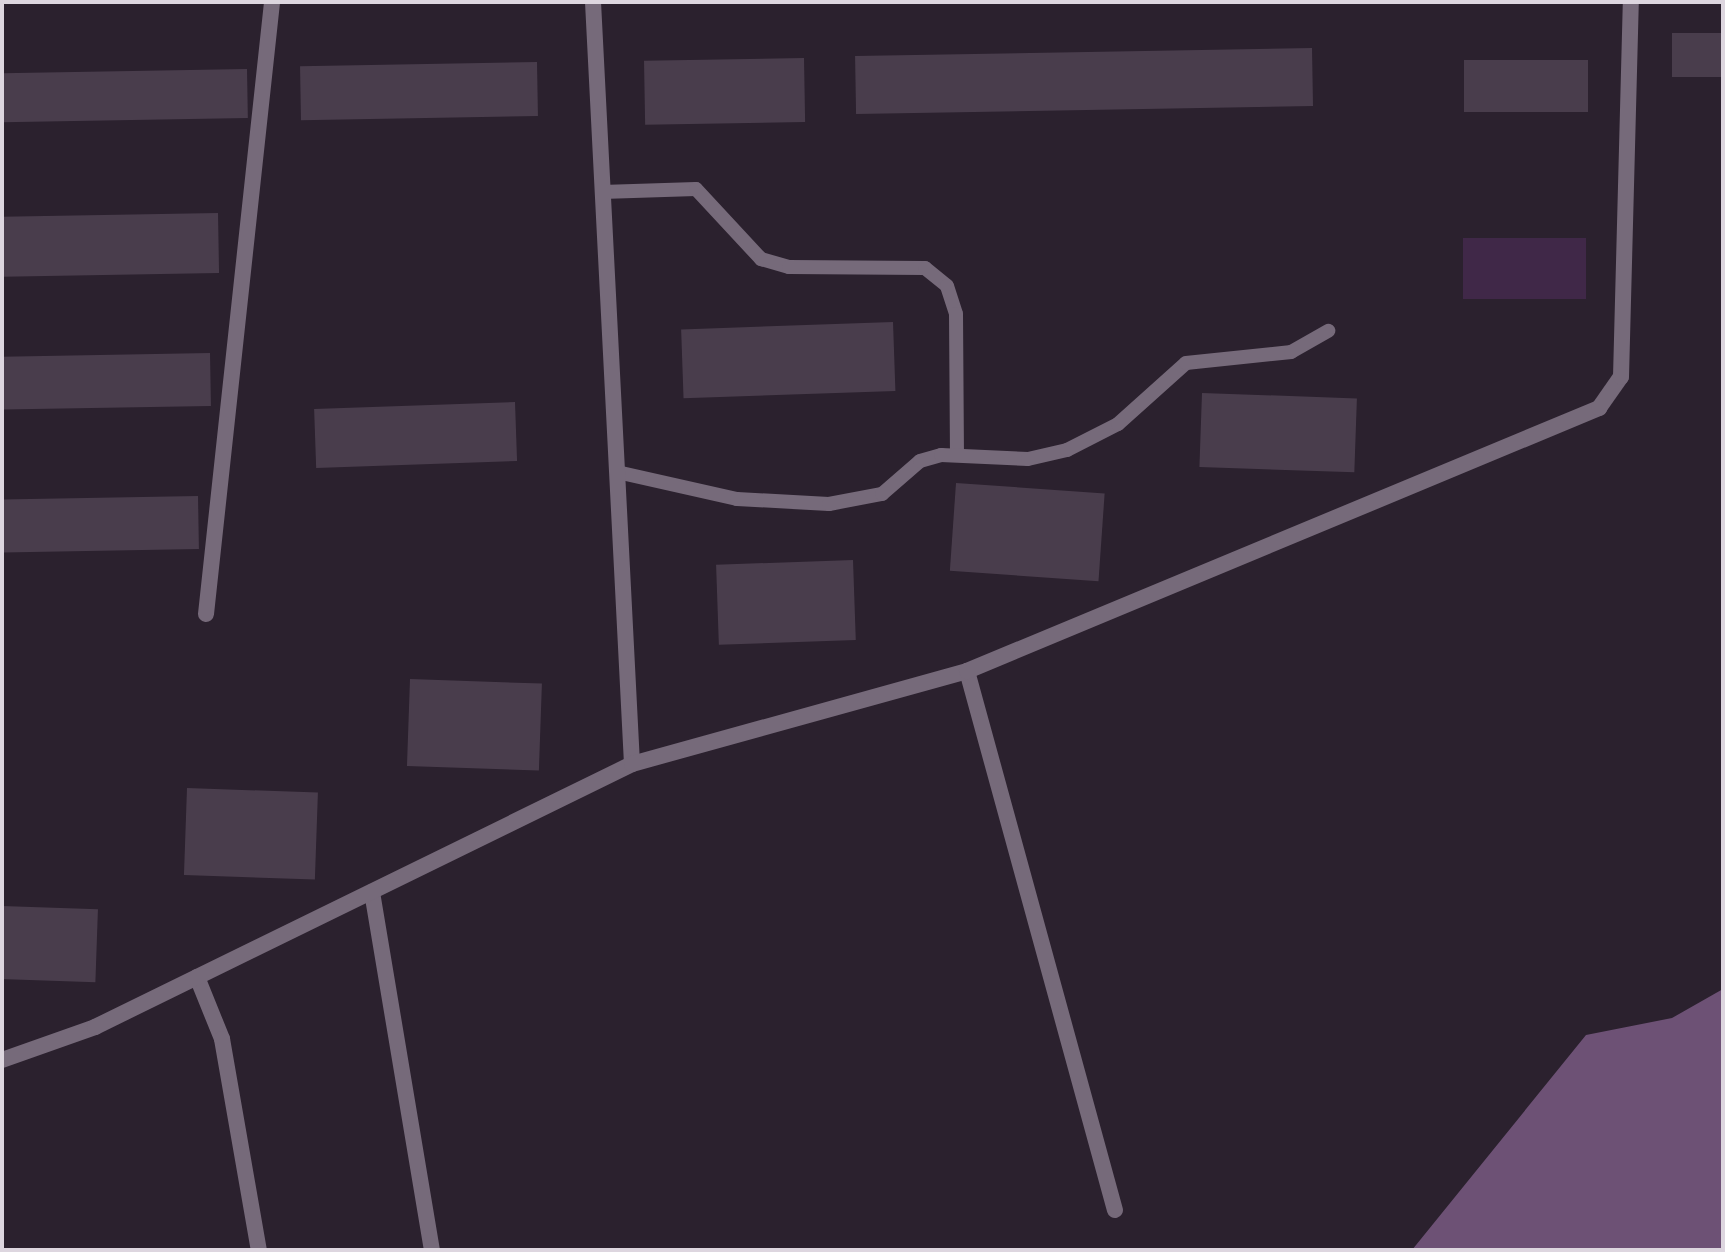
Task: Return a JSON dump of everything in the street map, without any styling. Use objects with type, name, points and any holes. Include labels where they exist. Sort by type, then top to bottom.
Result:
[{"type":"street","points":[[206,614],[272,2]]},
{"type":"street","points":[[593,2],[632,764]]},
{"type":"street","points":[[2,1060],[95,1027],[632,764],[967,671],[1599,408],[1621,377],[1631,2]]},
{"type":"street","points":[[967,671],[1115,1210]]},
{"type":"street","points":[[372,892],[432,1250]]},
{"type":"street","points":[[197,977],[222,1039],[259,1250]]},
{"type":"lane","points":[[602,192],[696,189],[761,259],[789,267],[925,268],[947,286],[956,314],[957,455]]},
{"type":"lane","points":[[617,472],[737,499],[829,504],[882,494],[920,461],[957,455],[1028,459],[1067,450],[1118,424],[1186,363],[1291,352],[1328,331]]},
{"type":"shaded area","points":[[1463,238],[1586,238],[1586,299],[1463,299]]},
{"type":"shaded area","points":[[1723,989],[1723,1250],[1412,1250],[1586,1035],[1672,1018]]},
{"type":"building","points":[[1672,33],[1723,33],[1723,77],[1672,77]]},
{"type":"building","points":[[1312,48],[1313,106],[856,114],[855,56]]},
{"type":"building","points":[[804,58],[805,122],[645,125],[644,61]]},
{"type":"building","points":[[1464,60],[1588,60],[1588,112],[1464,112]]},
{"type":"building","points":[[537,62],[538,116],[301,120],[300,66]]},
{"type":"building","points":[[247,69],[248,118],[3,122],[2,73]]},
{"type":"building","points":[[218,213],[219,273],[3,277],[2,217]]},
{"type":"building","points":[[893,322],[895,391],[684,398],[681,329]]},
{"type":"building","points":[[210,353],[211,406],[3,410],[2,357]]},
{"type":"building","points":[[1202,393],[1357,398],[1354,472],[1199,467]]},
{"type":"building","points":[[515,402],[517,461],[316,468],[314,409]]},
{"type":"building","points":[[956,483],[1105,493],[1098,581],[950,571]]},
{"type":"building","points":[[198,496],[199,549],[3,552],[2,499]]},
{"type":"building","points":[[853,560],[856,640],[719,645],[716,565]]},
{"type":"building","points":[[410,679],[542,684],[539,771],[407,766]]},
{"type":"building","points":[[187,788],[318,793],[315,880],[184,875]]},
{"type":"building","points":[[2,906],[98,909],[95,982],[2,979]]}]
